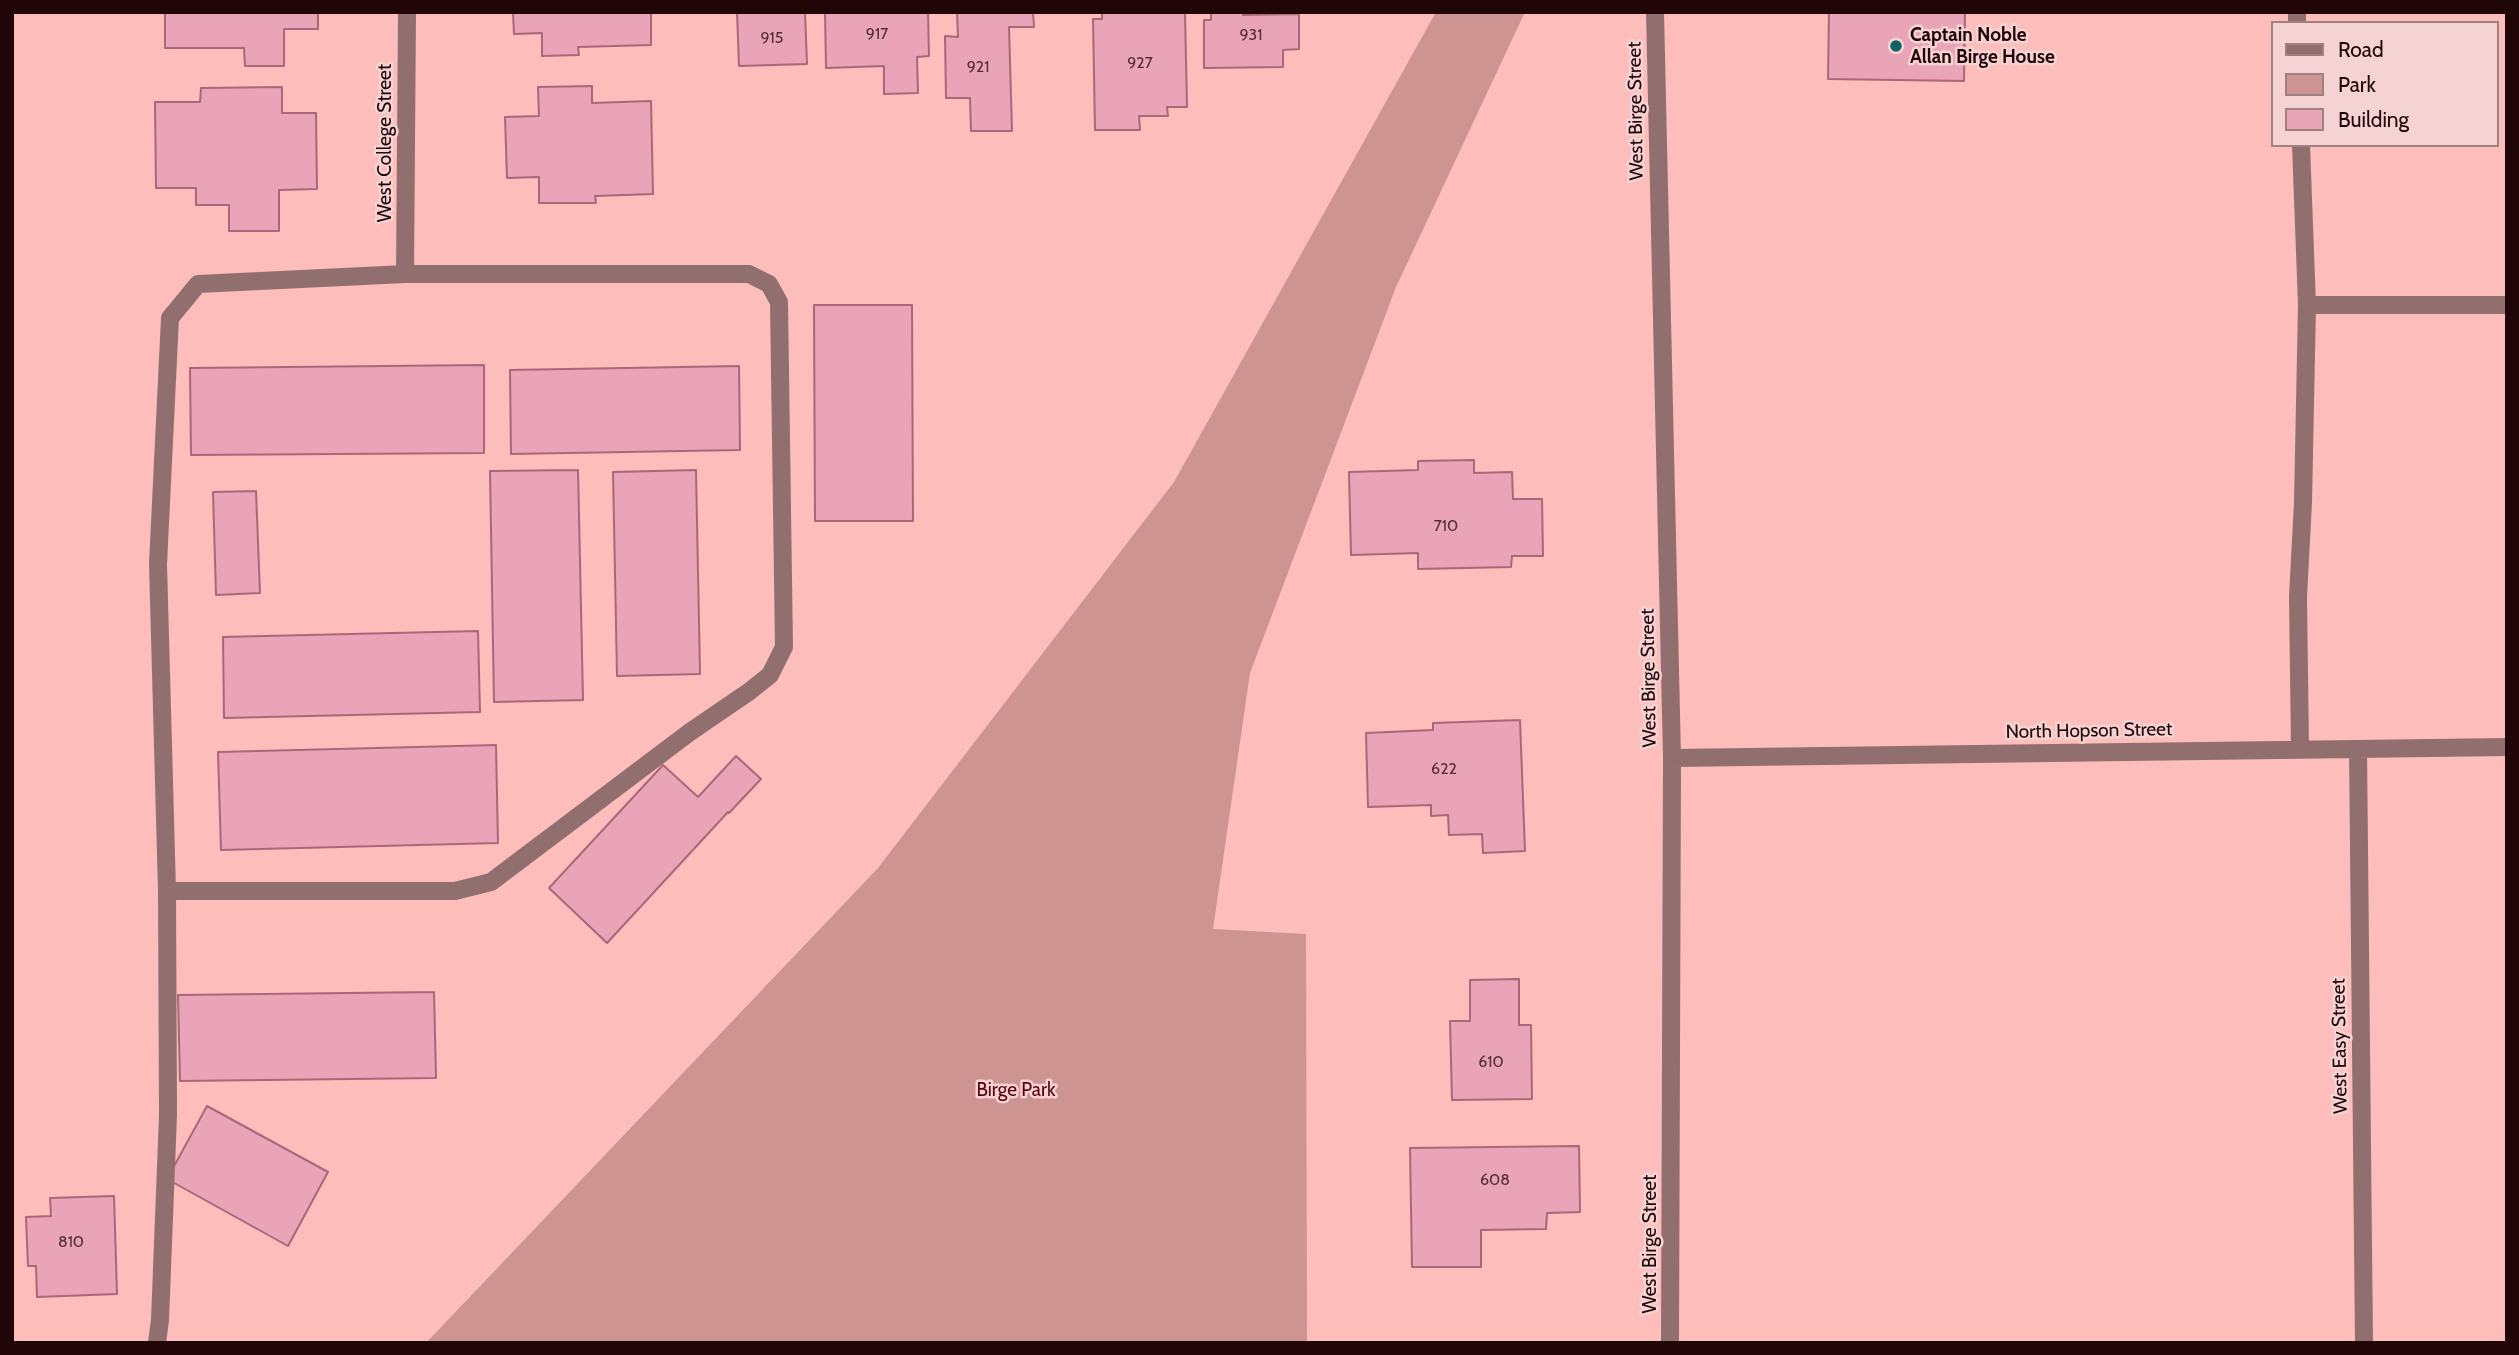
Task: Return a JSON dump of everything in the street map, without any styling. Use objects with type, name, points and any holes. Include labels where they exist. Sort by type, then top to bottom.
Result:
[{"type":"street","name":"West College Street","points":[[405,274],[407,12]]},
{"type":"street","name":"West Birge Street","points":[[1655,12],[1672,758],[1670,1343]]},
{"type":"street","points":[[2300,749],[2298,597],[2307,305],[2301,147]]},
{"type":"street","points":[[157,1343],[168,1115],[167,891],[158,564],[170,318],[198,285],[405,274],[749,275],[769,284],[779,302],[784,647],[769,675],[491,882],[455,891],[167,891]]},
{"type":"street","points":[[2307,305],[2507,305]]},
{"type":"street","name":"North Hopson Street","points":[[1672,758],[2507,747]]},
{"type":"street","name":"West Easy Street","points":[[2358,749],[2364,1343]]},
{"type":"green space","name":"Birge Park","points":[[1436,12],[1525,12],[1396,287],[1250,673],[1213,929],[1306,934],[1307,1343],[426,1343],[878,868],[1174,482]]},
{"type":"building","points":[[165,12],[318,12],[318,29],[284,29],[284,66],[245,66],[244,48],[165,48]]},
{"type":"building","points":[[513,12],[651,12],[651,45],[578,47],[579,55],[542,56],[542,33],[514,34]]},
{"type":"building","points":[[737,12],[805,12],[807,64],[739,66]]},
{"type":"building","points":[[825,12],[928,12],[929,56],[917,57],[918,93],[884,94],[884,66],[826,68]]},
{"type":"building","points":[[957,12],[1033,12],[1034,27],[1009,27],[1012,131],[971,131],[970,98],[946,98],[945,36],[958,37]]},
{"type":"building","points":[[1102,12],[1185,12],[1187,107],[1167,107],[1168,116],[1139,116],[1140,130],[1095,130],[1093,19],[1102,19]]},
{"type":"building","points":[[1211,12],[1243,12],[1243,15],[1299,14],[1299,49],[1283,50],[1283,67],[1204,68],[1204,20],[1211,20]]},
{"type":"building","name":"Captain Noble Allan Birge House","points":[[1829,12],[1965,12],[1964,81],[1828,79]]},
{"type":"building","points":[[592,86],[592,103],[651,101],[653,194],[595,196],[596,203],[539,203],[539,177],[507,178],[505,117],[539,116],[538,87]]},
{"type":"building","points":[[282,87],[282,113],[316,113],[317,189],[279,190],[279,231],[229,231],[229,205],[196,205],[196,188],[156,188],[155,102],[200,102],[201,88]]},
{"type":"building","points":[[814,305],[912,305],[913,521],[815,521]]},
{"type":"building","points":[[484,365],[484,453],[191,455],[190,368]]},
{"type":"building","points":[[739,366],[740,450],[511,454],[510,370]]},
{"type":"building","points":[[1474,460],[1474,473],[1512,472],[1513,499],[1542,499],[1543,556],[1512,556],[1511,567],[1418,569],[1418,553],[1351,555],[1349,472],[1418,470],[1418,461]]},
{"type":"building","points":[[578,470],[583,700],[494,702],[490,471]]},
{"type":"building","points":[[696,470],[700,674],[617,676],[613,472]]},
{"type":"building","points":[[256,491],[260,593],[216,595],[213,492]]},
{"type":"building","points":[[478,631],[480,712],[224,718],[223,637]]},
{"type":"building","points":[[1520,720],[1525,851],[1483,853],[1482,834],[1449,835],[1448,815],[1431,816],[1431,805],[1368,807],[1366,733],[1433,730],[1433,723]]},
{"type":"building","points":[[496,745],[498,843],[221,850],[218,752]]},
{"type":"building","points":[[736,756],[761,779],[607,943],[549,888],[663,765],[698,797]]},
{"type":"building","points":[[1519,979],[1519,1025],[1531,1025],[1532,1099],[1452,1100],[1450,1021],[1470,1021],[1470,980]]},
{"type":"building","points":[[434,992],[436,1078],[180,1081],[178,995]]},
{"type":"building","points":[[207,1106],[328,1172],[288,1246],[167,1179]]},
{"type":"building","points":[[1579,1146],[1580,1212],[1547,1213],[1546,1229],[1481,1230],[1481,1267],[1412,1267],[1410,1148]]},
{"type":"building","points":[[114,1196],[117,1294],[37,1297],[36,1266],[28,1266],[26,1217],[51,1216],[50,1198]]},
{"type":"place","name":"Captain Noble Allan Birge House","points":[[1896,46]]}]
